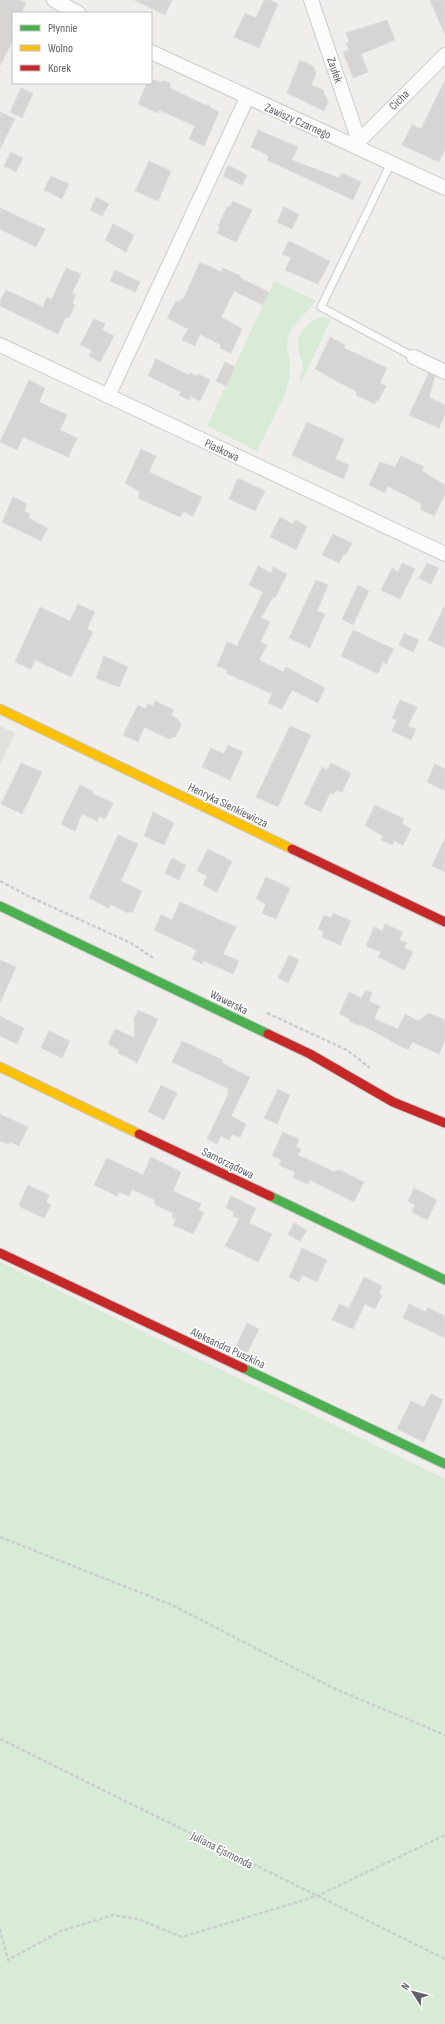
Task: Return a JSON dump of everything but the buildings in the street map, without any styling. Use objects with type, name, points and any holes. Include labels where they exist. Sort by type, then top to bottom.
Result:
[{"type":"street","points":[[54,0],[76,12]]},
{"type":"street","name":"Zaułek","points":[[311,0],[356,143]]},
{"type":"street","name":"Zawiszy Czarnego","points":[[152,52],[247,98],[356,143],[391,163],[445,188]]},
{"type":"street","name":"Cicha","points":[[356,143],[445,55]]},
{"type":"street","points":[[108,396],[247,98]]},
{"type":"street","name":"Piaskowa","points":[[0,345],[445,554]]},
{"type":"street","points":[[414,357],[445,372]]},
{"type":"street","name":"Henryka Sienkiewicza","points":[[0,709],[445,922]]},
{"type":"street","name":"Wawerska","points":[[0,906],[310,1054],[393,1102],[445,1123]]},
{"type":"street","name":"Samorządowa","points":[[0,1067],[445,1280]]},
{"type":"street","name":"Aleksandra Puszkina","points":[[0,1253],[445,1464]]},
{"type":"lane","points":[[391,163],[321,307],[414,357]]},
{"type":"path","points":[[0,1537],[172,1605],[333,1688],[445,1735]]},
{"type":"path","name":"Juliana Ejsmonda","points":[[0,1739],[445,1959]]},
{"type":"path","points":[[0,1929],[8,1960],[61,1931],[113,1915],[138,1919],[182,1937],[317,1896],[445,1835]]},
{"type":"shaded area","points":[[0,726],[15,733],[0,765]]},
{"type":"green space","points":[[274,281],[316,301],[293,327],[288,336],[287,348],[290,362],[290,376],[285,394],[257,451],[207,426]]},
{"type":"green space","points":[[321,317],[331,319],[300,385],[303,366],[298,347],[299,337],[304,328]]},
{"type":"green space","points":[[0,1262],[445,1479],[445,2024],[0,2024]]},
{"type":"traffic: fast","points":[[0,906],[268,1034]]},
{"type":"traffic: fast","points":[[270,1196],[445,1280]]},
{"type":"traffic: fast","points":[[243,1368],[445,1464]]},
{"type":"traffic: slow","points":[[0,709],[292,849]]},
{"type":"traffic: slow","points":[[0,1067],[139,1134]]},
{"type":"traffic: jam","points":[[292,849],[445,922]]},
{"type":"traffic: jam","points":[[268,1034],[310,1054],[393,1102],[445,1123]]},
{"type":"traffic: jam","points":[[139,1134],[270,1196]]},
{"type":"traffic: jam","points":[[0,1253],[243,1368]]}]
